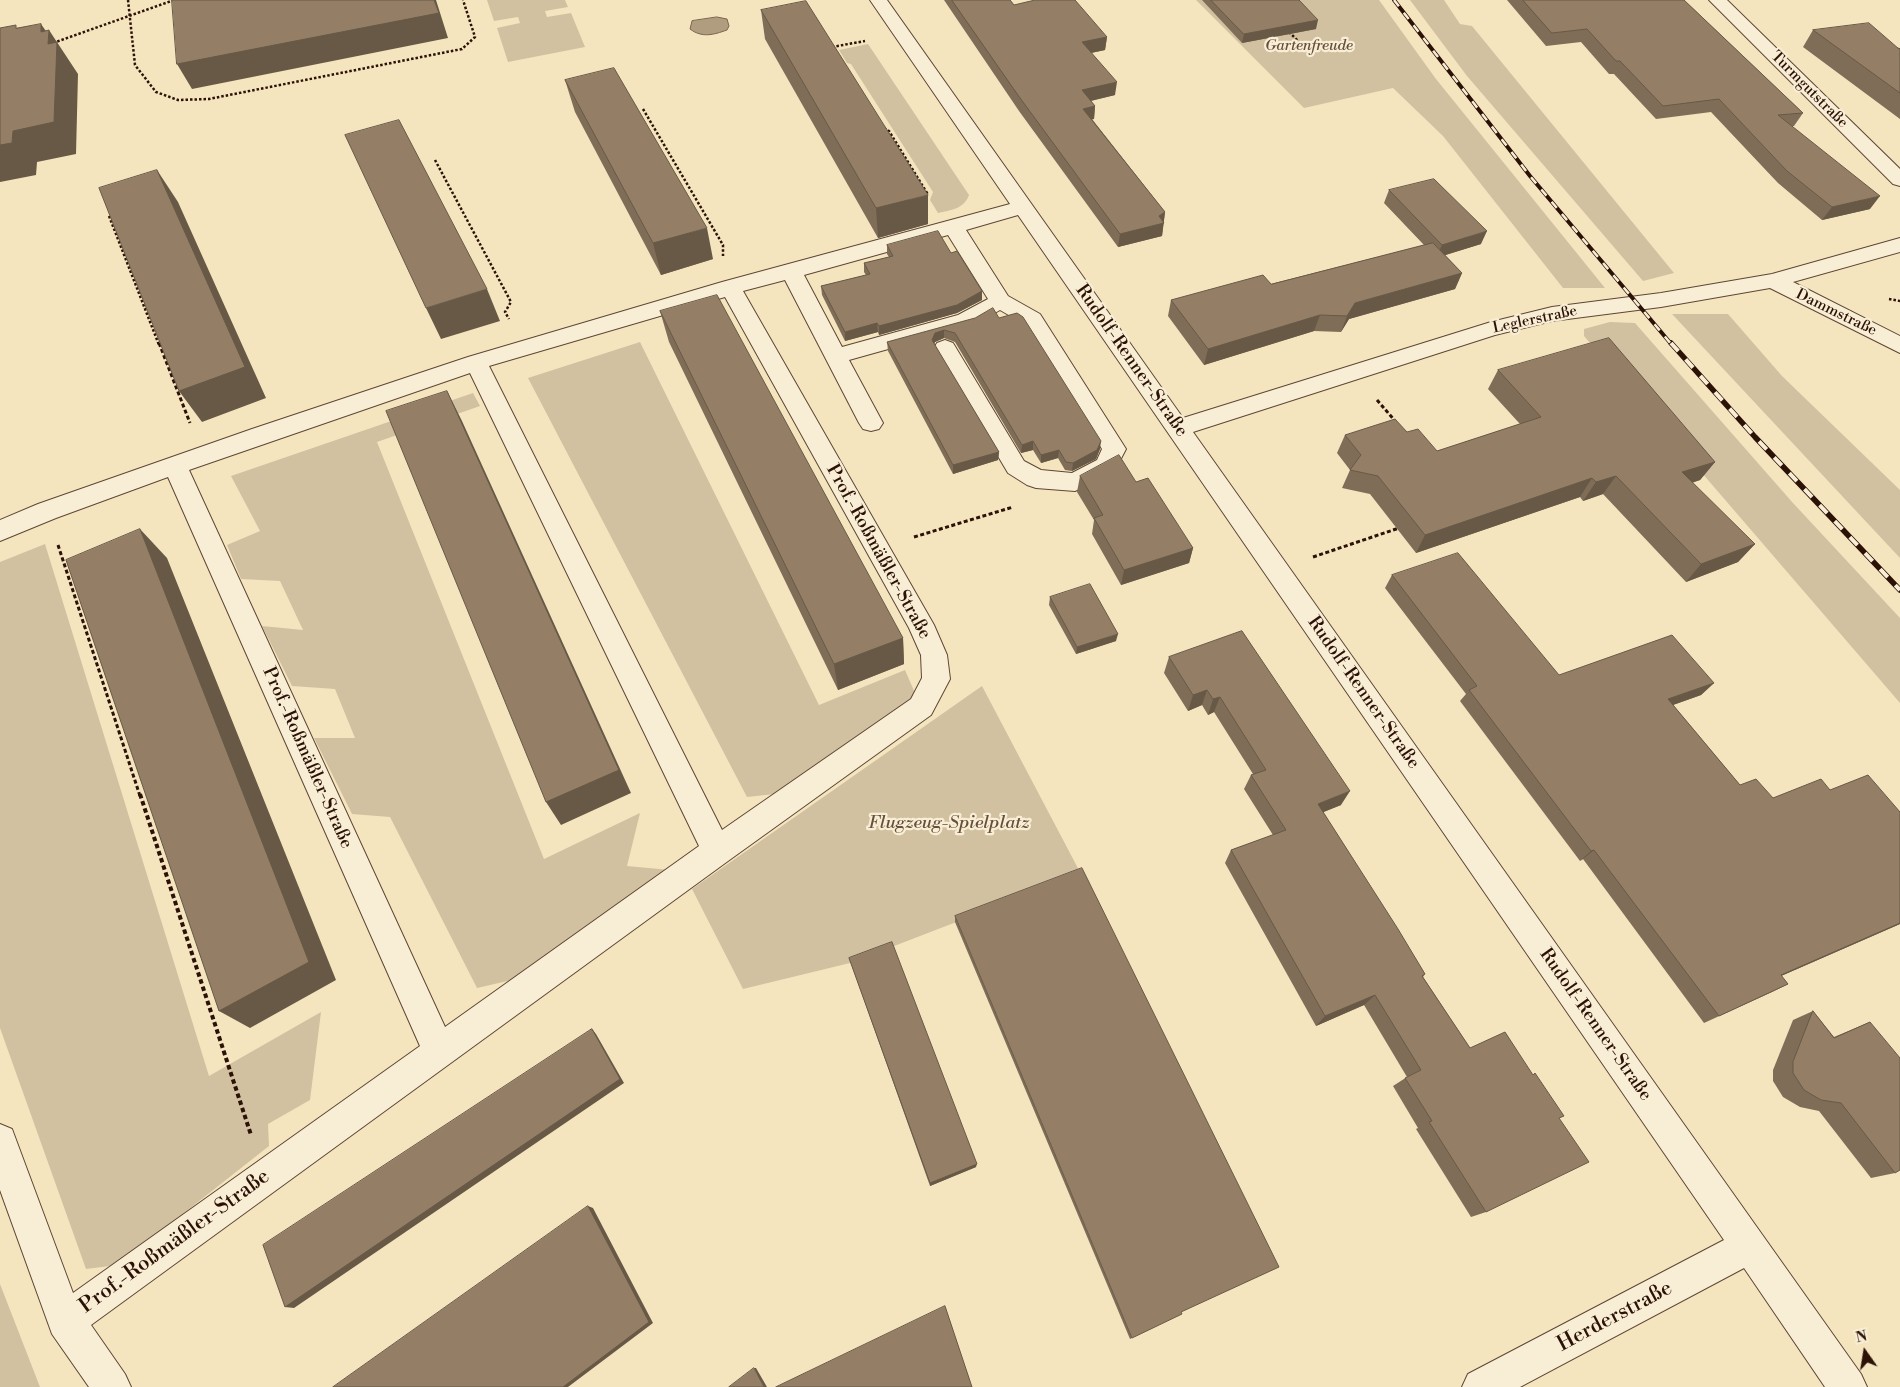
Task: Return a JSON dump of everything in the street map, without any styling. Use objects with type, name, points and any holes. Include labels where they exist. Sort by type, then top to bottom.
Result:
[{"type":"street","name":"Rudolf-Renner-Straße","points":[[878,0],[1848,1387]]},
{"type":"street","name":"Turmgutstraße","points":[[1717,0],[1900,180]]},
{"type":"street","points":[[0,531],[47,512],[346,405],[476,362],[735,285],[1024,207]]},
{"type":"street","points":[[945,348],[1016,467],[1036,479],[1074,482],[1106,466],[1114,449],[1032,319],[1000,301],[948,228]]},
{"type":"street","name":"Leglerstraße","points":[[1178,428],[1491,329],[1552,314],[1661,300],[1772,281],[1900,245]]},
{"type":"street","points":[[791,270],[871,423]]},
{"type":"street","name":"Dammstraße","points":[[1772,281],[1900,344]]},
{"type":"street","name":"Prof.-Roßmäßler-Straße","points":[[0,1141],[65,1321],[717,851],[921,707],[936,679],[934,655],[921,625],[735,285]]},
{"type":"street","points":[[836,356],[966,320],[1000,301]]},
{"type":"street","points":[[476,362],[717,851]]},
{"type":"street","name":"Prof.-Roßmäßler-Straße","points":[[176,466],[439,1051]]},
{"type":"street","name":"Herderstraße","points":[[1481,1387],[1749,1246]]},
{"type":"street","points":[[65,1321],[112,1387]]},
{"type":"path","points":[[128,0],[135,65],[156,92],[178,100],[209,100],[462,49],[475,37],[463,0]]},
{"type":"path","points":[[49,44],[174,0]]},
{"type":"path","points":[[1283,27],[1304,47]]},
{"type":"path","points":[[834,54],[830,48],[873,39]]},
{"type":"path","points":[[643,109],[724,245],[722,255],[735,285]]},
{"type":"path","points":[[880,121],[927,193],[925,201],[948,228]]},
{"type":"path","points":[[435,160],[511,302],[505,312],[525,348]]},
{"type":"path","points":[[109,216],[203,457]]},
{"type":"path","points":[[1354,372],[1397,423]]},
{"type":"path","points":[[878,548],[1021,505]]},
{"type":"path","points":[[47,512],[265,1176]]},
{"type":"path","points":[[1312,557],[1404,527]]},
{"type":"green space","points":[[487,0],[565,0],[568,7],[545,11],[547,17],[571,13],[585,47],[508,62],[497,28],[520,23],[518,17],[494,21]]},
{"type":"green space","name":"Gartenfreude","points":[[1196,0],[1379,0],[1436,79],[1605,288],[1563,288],[1443,136],[1393,88],[1304,108]]},
{"type":"green space","points":[[1410,0],[1444,0],[1460,24],[1472,26],[1674,273],[1643,281],[1467,76]]},
{"type":"green space","points":[[868,44],[969,195],[967,200],[960,206],[938,213],[930,200],[933,192],[851,64],[847,63],[839,50]]},
{"type":"green space","points":[[1672,314],[1728,314],[1782,376],[1900,490],[1900,558]]},
{"type":"green space","points":[[1610,322],[1635,323],[1793,503],[1900,618],[1900,703],[1584,336],[1584,329]]},
{"type":"green space","points":[[640,342],[819,705],[905,670],[918,700],[775,794],[747,797],[528,378]]},
{"type":"green space","points":[[473,393],[480,406],[377,442],[544,859],[640,813],[627,866],[670,870],[525,977],[477,988],[390,817],[352,814],[314,738],[355,738],[335,689],[292,686],[262,626],[303,630],[280,581],[241,579],[227,545],[260,531],[231,476]]},
{"type":"green space","points":[[45,544],[209,1076],[321,1012],[310,1100],[268,1124],[269,1146],[118,1265],[86,1269],[0,1028],[0,562]]},
{"type":"green space","name":"Flugzeug-Spielplatz","points":[[982,686],[1081,874],[850,963],[743,989],[692,889]]},
{"type":"green space","points":[[0,1284],[40,1387],[0,1387]]},
{"type":"shaded area","points":[[717,17],[727,19],[729,26],[727,30],[703,35],[690,29],[692,21]]},
{"type":"building","points":[[172,0],[434,0],[439,13],[177,64]]},
{"type":"building","points":[[952,0],[1010,0],[1014,5],[1035,0],[1075,0],[1107,37],[1082,42],[1117,82],[1082,90],[1095,106],[1083,109],[1165,212],[1159,216],[1164,223],[1120,234],[1020,98]]},
{"type":"building","points":[[1211,0],[1299,0],[1318,20],[1244,34]]},
{"type":"building","points":[[1523,0],[1684,0],[1803,113],[1778,115],[1880,196],[1832,207],[1787,171],[1719,99],[1663,106],[1620,61],[1616,61],[1587,29],[1552,33]]},
{"type":"building","points":[[806,1],[928,195],[876,208],[761,10]]},
{"type":"building","points":[[1869,23],[1900,48],[1900,93],[1813,30]]},
{"type":"building","points":[[41,24],[41,32],[49,30],[48,44],[57,42],[54,122],[13,131],[12,143],[0,145],[0,28],[16,25],[16,28]]},
{"type":"building","points":[[614,68],[707,228],[653,243],[565,80]]},
{"type":"building","points":[[399,120],[487,289],[426,308],[345,135]]},
{"type":"building","points":[[157,170],[245,367],[179,391],[99,188]]},
{"type":"building","points":[[1434,179],[1487,231],[1442,245],[1389,190]]},
{"type":"building","points":[[938,231],[951,253],[957,251],[982,291],[957,305],[879,326],[877,323],[845,332],[821,286],[870,274],[864,263],[893,256],[887,245]]},
{"type":"building","points":[[1433,243],[1462,273],[1355,303],[1347,316],[1320,315],[1208,349],[1171,300],[1263,275],[1271,284]]},
{"type":"building","points":[[717,295],[903,638],[834,664],[660,311]]},
{"type":"building","points":[[993,308],[999,318],[1017,313],[1023,317],[1101,441],[1097,450],[1073,463],[1066,462],[1059,450],[1041,455],[1033,441],[1022,445],[955,333],[944,330],[935,333],[932,340],[999,452],[953,465],[887,342],[975,318]]},
{"type":"building","points":[[1609,338],[1715,462],[1682,472],[1755,544],[1701,564],[1616,476],[1596,482],[1592,478],[1425,535],[1378,476],[1350,470],[1361,455],[1345,435],[1395,419],[1407,432],[1418,429],[1437,451],[1541,417],[1498,370]]},
{"type":"building","points":[[447,391],[619,770],[546,802],[386,411]]},
{"type":"building","points":[[1119,455],[1136,482],[1148,478],[1193,548],[1124,570],[1094,518],[1103,515],[1080,476]]},
{"type":"building","points":[[140,529],[309,962],[219,1011],[66,560]]},
{"type":"building","points":[[1458,553],[1559,675],[1672,635],[1714,683],[1668,699],[1740,785],[1756,779],[1773,798],[1821,779],[1830,790],[1868,775],[1900,812],[1900,923],[1781,975],[1788,984],[1719,1016],[1594,850],[1591,851],[1469,690],[1477,686],[1392,575]]},
{"type":"building","points":[[1090,584],[1118,634],[1077,647],[1050,597]]},
{"type":"building","points":[[1242,631],[1350,791],[1318,804],[1398,929],[1425,974],[1422,976],[1470,1048],[1505,1032],[1533,1075],[1535,1073],[1564,1116],[1559,1118],[1589,1162],[1486,1212],[1429,1122],[1432,1121],[1405,1078],[1421,1070],[1375,995],[1325,1016],[1231,850],[1286,830],[1251,775],[1266,770],[1220,697],[1213,699],[1207,690],[1193,695],[1169,657]]},
{"type":"building","points":[[1082,868],[1279,1267],[1181,1312],[1182,1314],[1132,1338],[955,916]]},
{"type":"building","points":[[892,942],[977,1164],[930,1183],[849,958]]},
{"type":"building","points":[[1813,1011],[1834,1038],[1870,1022],[1900,1058],[1900,1170],[1895,1173],[1841,1103],[1821,1100],[1804,1090],[1793,1073],[1793,1062]]},
{"type":"building","points":[[592,1029],[620,1079],[285,1307],[263,1245]]},
{"type":"building","points":[[588,1206],[649,1322],[563,1387],[333,1387]]},
{"type":"building","points":[[945,1306],[972,1387],[776,1387]]},
{"type":"building","points":[[754,1368],[764,1387],[729,1387]]},
{"type":"railway","points":[[1394,0],[1530,176],[1672,345]]},
{"type":"railway","points":[[1671,343],[1755,437],[1900,590]]}]
